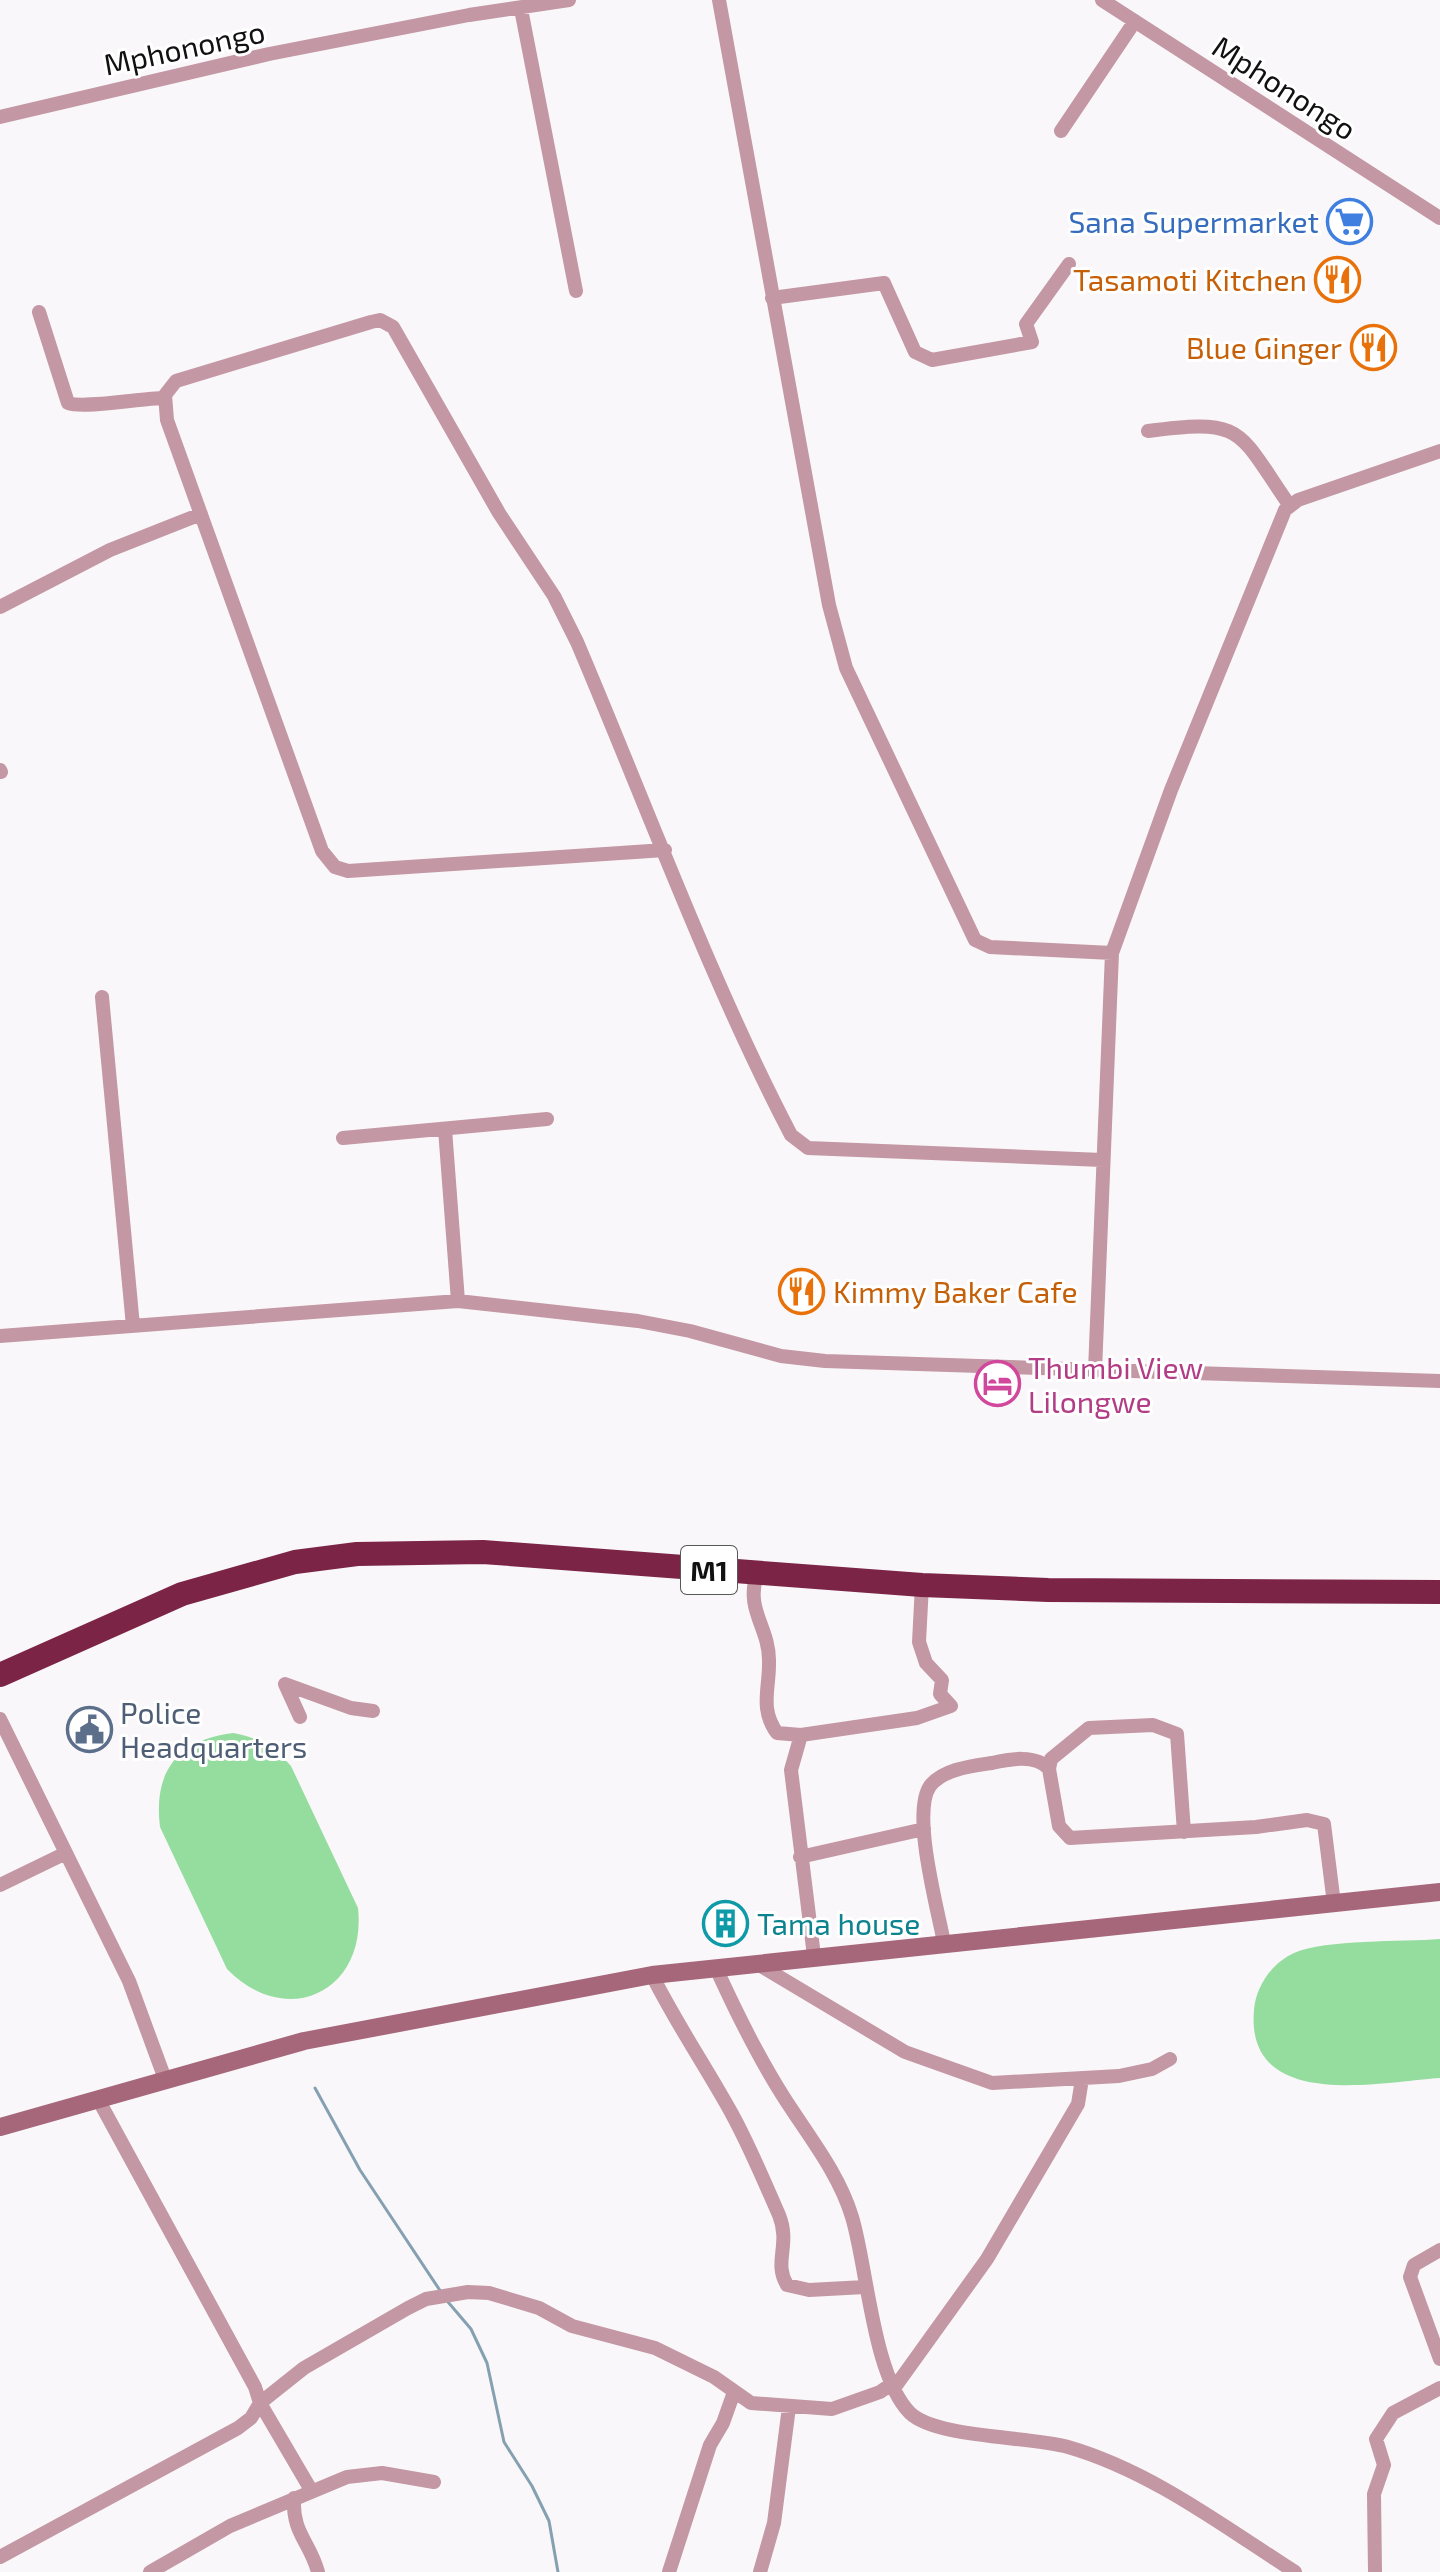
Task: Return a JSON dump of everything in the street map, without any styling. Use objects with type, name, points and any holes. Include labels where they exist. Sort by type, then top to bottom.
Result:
[{"type":"highway","name":"M1","points":[[0,1659],[72,1626],[221,1568],[249,1559],[375,1536],[524,1540],[997,1577],[1237,1581],[1440,1577]]},
{"type":"highway","name":"M1","points":[[0,1675],[182,1594],[254,1572],[324,1557],[432,1551],[483,1552],[922,1585],[1097,1592],[1440,1592]]},
{"type":"street","name":"Mphonongo","points":[[0,117],[466,7],[521,9],[569,0]]},
{"type":"street","points":[[719,0],[839,650],[975,940],[990,947],[1112,953]]},
{"type":"street","name":"Mphonongo","points":[[1102,0],[1440,218]]},
{"type":"street","points":[[521,9],[576,291]]},
{"type":"street","points":[[1061,131],[1135,21]]},
{"type":"street","points":[[772,298],[884,283],[915,352],[932,360],[1032,342],[1026,324],[1069,264]]},
{"type":"street","points":[[39,312],[68,403],[79,407],[127,398],[164,398]]},
{"type":"street","points":[[665,850],[348,871],[335,867],[322,851],[167,420],[164,398],[176,381],[371,322],[380,320],[393,327],[499,513],[561,608],[791,1135],[808,1148],[1102,1160]]},
{"type":"street","points":[[1148,431],[1188,425],[1220,426],[1236,432],[1290,506]]},
{"type":"street","points":[[1095,1371],[1112,953],[1177,776],[1279,519],[1290,506],[1440,451]]},
{"type":"street","points":[[0,607],[92,559],[201,514]]},
{"type":"street","points":[[102,997],[133,1326]]},
{"type":"street","points":[[343,1138],[547,1119]]},
{"type":"street","points":[[445,1129],[458,1301]]},
{"type":"street","points":[[0,1336],[458,1301],[638,1321],[796,1359],[1440,1381]]},
{"type":"street","points":[[757,1574],[752,1602],[770,1658],[765,1706],[777,1733],[801,1735],[917,1718],[951,1706],[940,1694],[938,1687],[942,1680],[926,1663],[919,1642],[922,1585]]},
{"type":"street","points":[[300,1717],[285,1684],[351,1708],[373,1711]]},
{"type":"street","points":[[0,1719],[129,1981],[165,2079]]},
{"type":"street","points":[[1184,1832],[1177,1734],[1153,1725],[1089,1728],[1051,1759],[1049,1769],[1059,1826],[1070,1838],[1184,1832],[1307,1820],[1324,1824],[1334,1904]]},
{"type":"street","points":[[801,1735],[791,1770],[814,1956]]},
{"type":"street","points":[[944,1943],[924,1829],[925,1795],[942,1775],[996,1762],[1034,1759],[1049,1769]]},
{"type":"street","points":[[800,1857],[924,1829]]},
{"type":"street","points":[[0,1885],[66,1853]]},
{"type":"street","points":[[0,2127],[304,2041],[652,1975],[1440,1892]]},
{"type":"street","points":[[755,1963],[905,2052],[992,2083],[1082,2079],[1152,2069],[1170,2059]]},
{"type":"street","points":[[716,1968],[745,2031],[826,2161],[848,2206],[865,2287],[894,2385],[911,2413],[925,2423],[945,2430],[1065,2447],[1120,2467],[1197,2508],[1295,2572]]},
{"type":"street","points":[[652,1975],[675,2021],[734,2117],[765,2183],[786,2241],[780,2265],[787,2285],[809,2290],[865,2287]]},
{"type":"street","points":[[0,2557],[238,2428],[251,2418],[260,2403],[304,2368],[408,2308],[443,2295],[479,2291],[539,2308],[572,2326],[655,2348],[714,2377],[751,2403],[832,2409],[880,2392],[894,2385],[987,2259],[1078,2104],[1082,2079]]},
{"type":"street","points":[[98,2099],[255,2387],[260,2403],[311,2490]]},
{"type":"street","points":[[1440,2250],[1414,2265],[1410,2277],[1440,2359]]},
{"type":"street","points":[[1375,2572],[1374,2494],[1384,2465],[1376,2439],[1393,2413],[1440,2388]]},
{"type":"street","points":[[669,2572],[710,2445],[723,2423],[734,2392]]},
{"type":"street","points":[[760,2572],[774,2523],[789,2407]]},
{"type":"street","points":[[150,2572],[230,2526],[311,2490],[362,2473],[434,2482]]},
{"type":"street","points":[[294,2498],[298,2535],[312,2553],[318,2572]]},
{"type":"green space","points":[[233,1733],[265,1744],[291,1766],[358,1908],[357,1937],[350,1962],[336,1980],[318,1993],[297,1999],[274,1997],[250,1987],[227,1969],[160,1827],[161,1790],[173,1762],[197,1743]]},
{"type":"green space","points":[[1440,1939],[1440,2078],[1352,2085],[1321,2084],[1293,2077],[1271,2064],[1257,2042],[1255,2001],[1272,1969],[1286,1957],[1325,1945]]},
{"type":"waterway","points":[[315,2088],[360,2170],[441,2292]]},
{"type":"waterway","points":[[448,2302],[471,2329],[487,2363],[504,2442],[532,2486],[549,2521],[558,2572]]},
{"type":"place","name":"Sana Supermarket","points":[[1350,221]]},
{"type":"place","name":"Tasamoti Kitchen","points":[[1338,279]]},
{"type":"place","name":"Blue Ginger","points":[[1373,347]]},
{"type":"place","name":"Kimmy Baker Cafe","points":[[802,1291]]},
{"type":"place","name":"Thumbi View Lilongwe","points":[[997,1384]]},
{"type":"place","name":"Police Headquarters","points":[[89,1729]]},
{"type":"place","name":"Tama house","points":[[726,1923]]}]
